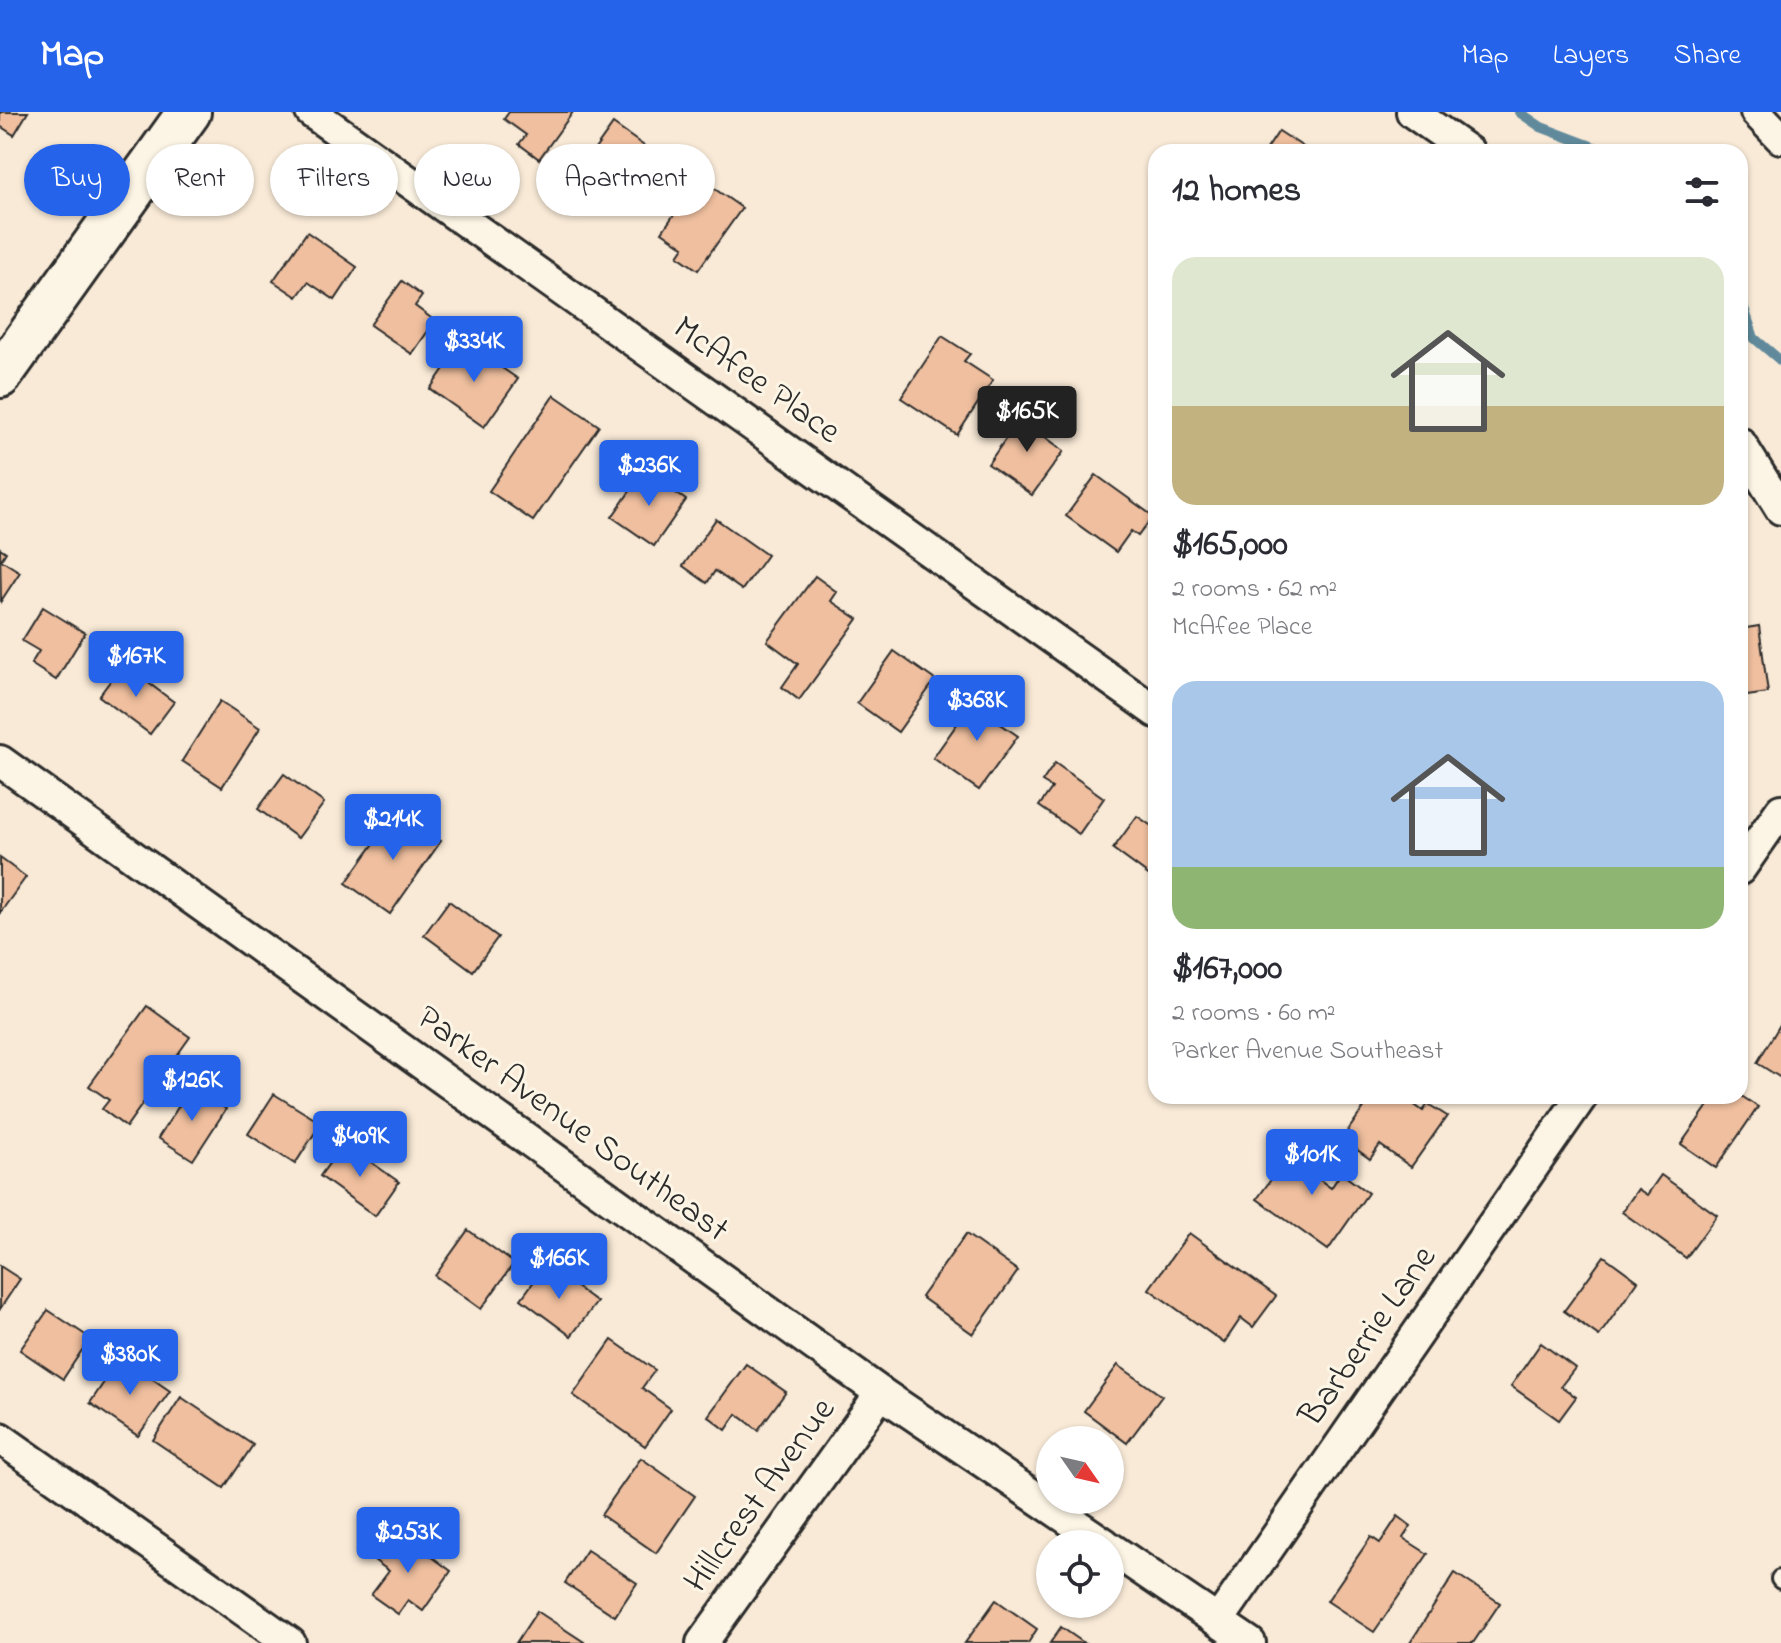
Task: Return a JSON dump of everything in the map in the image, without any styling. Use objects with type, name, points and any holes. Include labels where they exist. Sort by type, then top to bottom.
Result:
[{"type":"street","points":[[0,376],[189,112]]},
{"type":"street","name":"McAfee Place","points":[[311,112],[1148,706]]},
{"type":"street","points":[[1412,112],[1458,144]]},
{"type":"street","points":[[1756,112],[1781,138]]},
{"type":"street","points":[[1748,456],[1781,509]]},
{"type":"street","name":"Parker Avenue Southeast","points":[[0,761],[881,1393],[1084,1530]]},
{"type":"street","points":[[1748,857],[1781,810]]},
{"type":"street","name":"Barberrie Lane","points":[[1218,1621],[1576,1104]]},
{"type":"street","name":"Hillcrest Avenue","points":[[702,1643],[881,1393]]},
{"type":"street","points":[[0,1438],[290,1643]]},
{"type":"street","points":[[1124,1557],[1250,1643]]},
{"type":"building","points":[[0,112],[28,112],[14,135],[0,126]]},
{"type":"building","points":[[509,112],[573,112],[550,144],[536,144],[536,157],[519,144],[526,135],[504,119]]},
{"type":"building","points":[[613,124],[641,144],[599,144]]},
{"type":"building","points":[[1279,131],[1299,144],[1270,144]]},
{"type":"building","points":[[715,189],[742,208],[698,270],[678,256],[684,247],[662,232],[673,216],[715,216]]},
{"type":"building","points":[[307,232],[357,267],[335,300],[308,282],[297,297],[273,281]]},
{"type":"building","points":[[402,281],[422,296],[415,306],[435,321],[412,354],[370,325]]},
{"type":"building","points":[[942,336],[970,354],[964,361],[993,380],[957,435],[901,398]]},
{"type":"building","points":[[463,341],[518,379],[484,427],[430,389]]},
{"type":"building","points":[[554,395],[599,426],[533,521],[489,491]]},
{"type":"building","points":[[1026,410],[1050,428],[1044,436],[1064,451],[1032,495],[988,464]]},
{"type":"building","points":[[644,471],[686,500],[654,546],[612,517]]},
{"type":"building","points":[[1096,475],[1148,512],[1148,523],[1138,536],[1131,531],[1116,552],[1066,516]]},
{"type":"building","points":[[716,519],[767,555],[742,590],[715,571],[707,583],[683,566]]},
{"type":"building","points":[[0,548],[6,552],[1,560],[20,572],[1,601]]},
{"type":"building","points":[[815,576],[837,592],[831,601],[858,619],[799,700],[782,687],[798,664],[767,641]]},
{"type":"building","points":[[43,607],[85,633],[56,680],[31,664],[39,651],[22,641]]},
{"type":"building","points":[[1759,626],[1768,693],[1748,696],[1748,628]]},
{"type":"building","points":[[894,651],[935,680],[898,732],[857,703]]},
{"type":"building","points":[[123,664],[174,702],[150,734],[99,696]]},
{"type":"building","points":[[979,693],[1006,712],[998,722],[1018,736],[979,790],[933,758]]},
{"type":"building","points":[[220,701],[260,728],[222,787],[182,761]]},
{"type":"building","points":[[1055,763],[1104,798],[1079,834],[1039,806],[1052,788],[1042,782]]},
{"type":"building","points":[[284,774],[324,803],[298,838],[258,809]]},
{"type":"building","points":[[397,811],[441,841],[390,914],[346,883]]},
{"type":"building","points":[[1137,816],[1148,824],[1148,875],[1113,849]]},
{"type":"building","points":[[0,858],[26,877],[0,913]]},
{"type":"building","points":[[449,901],[498,937],[473,971],[424,935]]},
{"type":"building","points":[[147,1006],[190,1037],[126,1127],[102,1109],[109,1100],[89,1086]]},
{"type":"building","points":[[1781,1023],[1781,1078],[1757,1063]]},
{"type":"building","points":[[192,1086],[226,1109],[193,1160],[158,1138]]},
{"type":"building","points":[[274,1094],[321,1123],[295,1164],[248,1134]]},
{"type":"building","points":[[1748,1100],[1758,1107],[1716,1168],[1681,1144],[1709,1104],[1748,1104]]},
{"type":"building","points":[[1366,1104],[1413,1104],[1423,1111],[1428,1104],[1447,1116],[1411,1167],[1380,1145],[1370,1159],[1342,1139]]},
{"type":"building","points":[[1298,1142],[1327,1163],[1316,1177],[1331,1188],[1341,1173],[1368,1193],[1328,1250],[1257,1199]]},
{"type":"building","points":[[344,1143],[399,1182],[375,1216],[320,1176]]},
{"type":"building","points":[[1661,1175],[1717,1215],[1686,1258],[1622,1212],[1638,1189],[1647,1195]]},
{"type":"building","points":[[468,1230],[514,1263],[481,1309],[435,1276]]},
{"type":"building","points":[[1189,1233],[1276,1296],[1253,1327],[1241,1318],[1224,1343],[1149,1289]]},
{"type":"building","points":[[966,1234],[1018,1271],[973,1334],[921,1297]]},
{"type":"building","points":[[1604,1256],[1638,1281],[1599,1336],[1564,1311]]},
{"type":"building","points":[[546,1265],[597,1302],[571,1336],[521,1299]]},
{"type":"building","points":[[0,1266],[20,1279],[0,1309]]},
{"type":"building","points":[[48,1310],[90,1338],[63,1379],[20,1350]]},
{"type":"building","points":[[612,1340],[655,1370],[642,1388],[671,1409],[645,1446],[573,1395]]},
{"type":"building","points":[[1541,1343],[1575,1368],[1561,1386],[1576,1397],[1559,1420],[1511,1386]]},
{"type":"building","points":[[121,1357],[170,1391],[138,1436],[90,1403]]},
{"type":"building","points":[[746,1364],[786,1392],[758,1430],[737,1414],[726,1430],[708,1416]]},
{"type":"building","points":[[1118,1365],[1162,1396],[1127,1443],[1124,1441],[1124,1426],[1104,1426],[1084,1411]]},
{"type":"building","points":[[181,1397],[253,1445],[224,1488],[153,1440]]},
{"type":"building","points":[[641,1458],[695,1496],[656,1553],[601,1515]]},
{"type":"building","points":[[1398,1516],[1411,1526],[1403,1538],[1428,1554],[1374,1632],[1327,1601],[1371,1537],[1380,1543]]},
{"type":"building","points":[[396,1530],[451,1571],[423,1611],[408,1600],[398,1614],[371,1595],[389,1571],[374,1560]]},
{"type":"building","points":[[587,1550],[637,1583],[615,1616],[565,1583]]},
{"type":"building","points":[[1455,1573],[1500,1603],[1473,1643],[1410,1643]]},
{"type":"building","points":[[996,1600],[1037,1629],[1028,1643],[965,1643]]},
{"type":"building","points":[[537,1611],[584,1642],[516,1643]]},
{"type":"building","points":[[1061,1627],[1084,1643],[1050,1643]]},
{"type":"waterway","points":[[1519,112],[1541,127],[1586,144]]},
{"type":"waterway","points":[[1748,320],[1754,338],[1781,361]]}]
